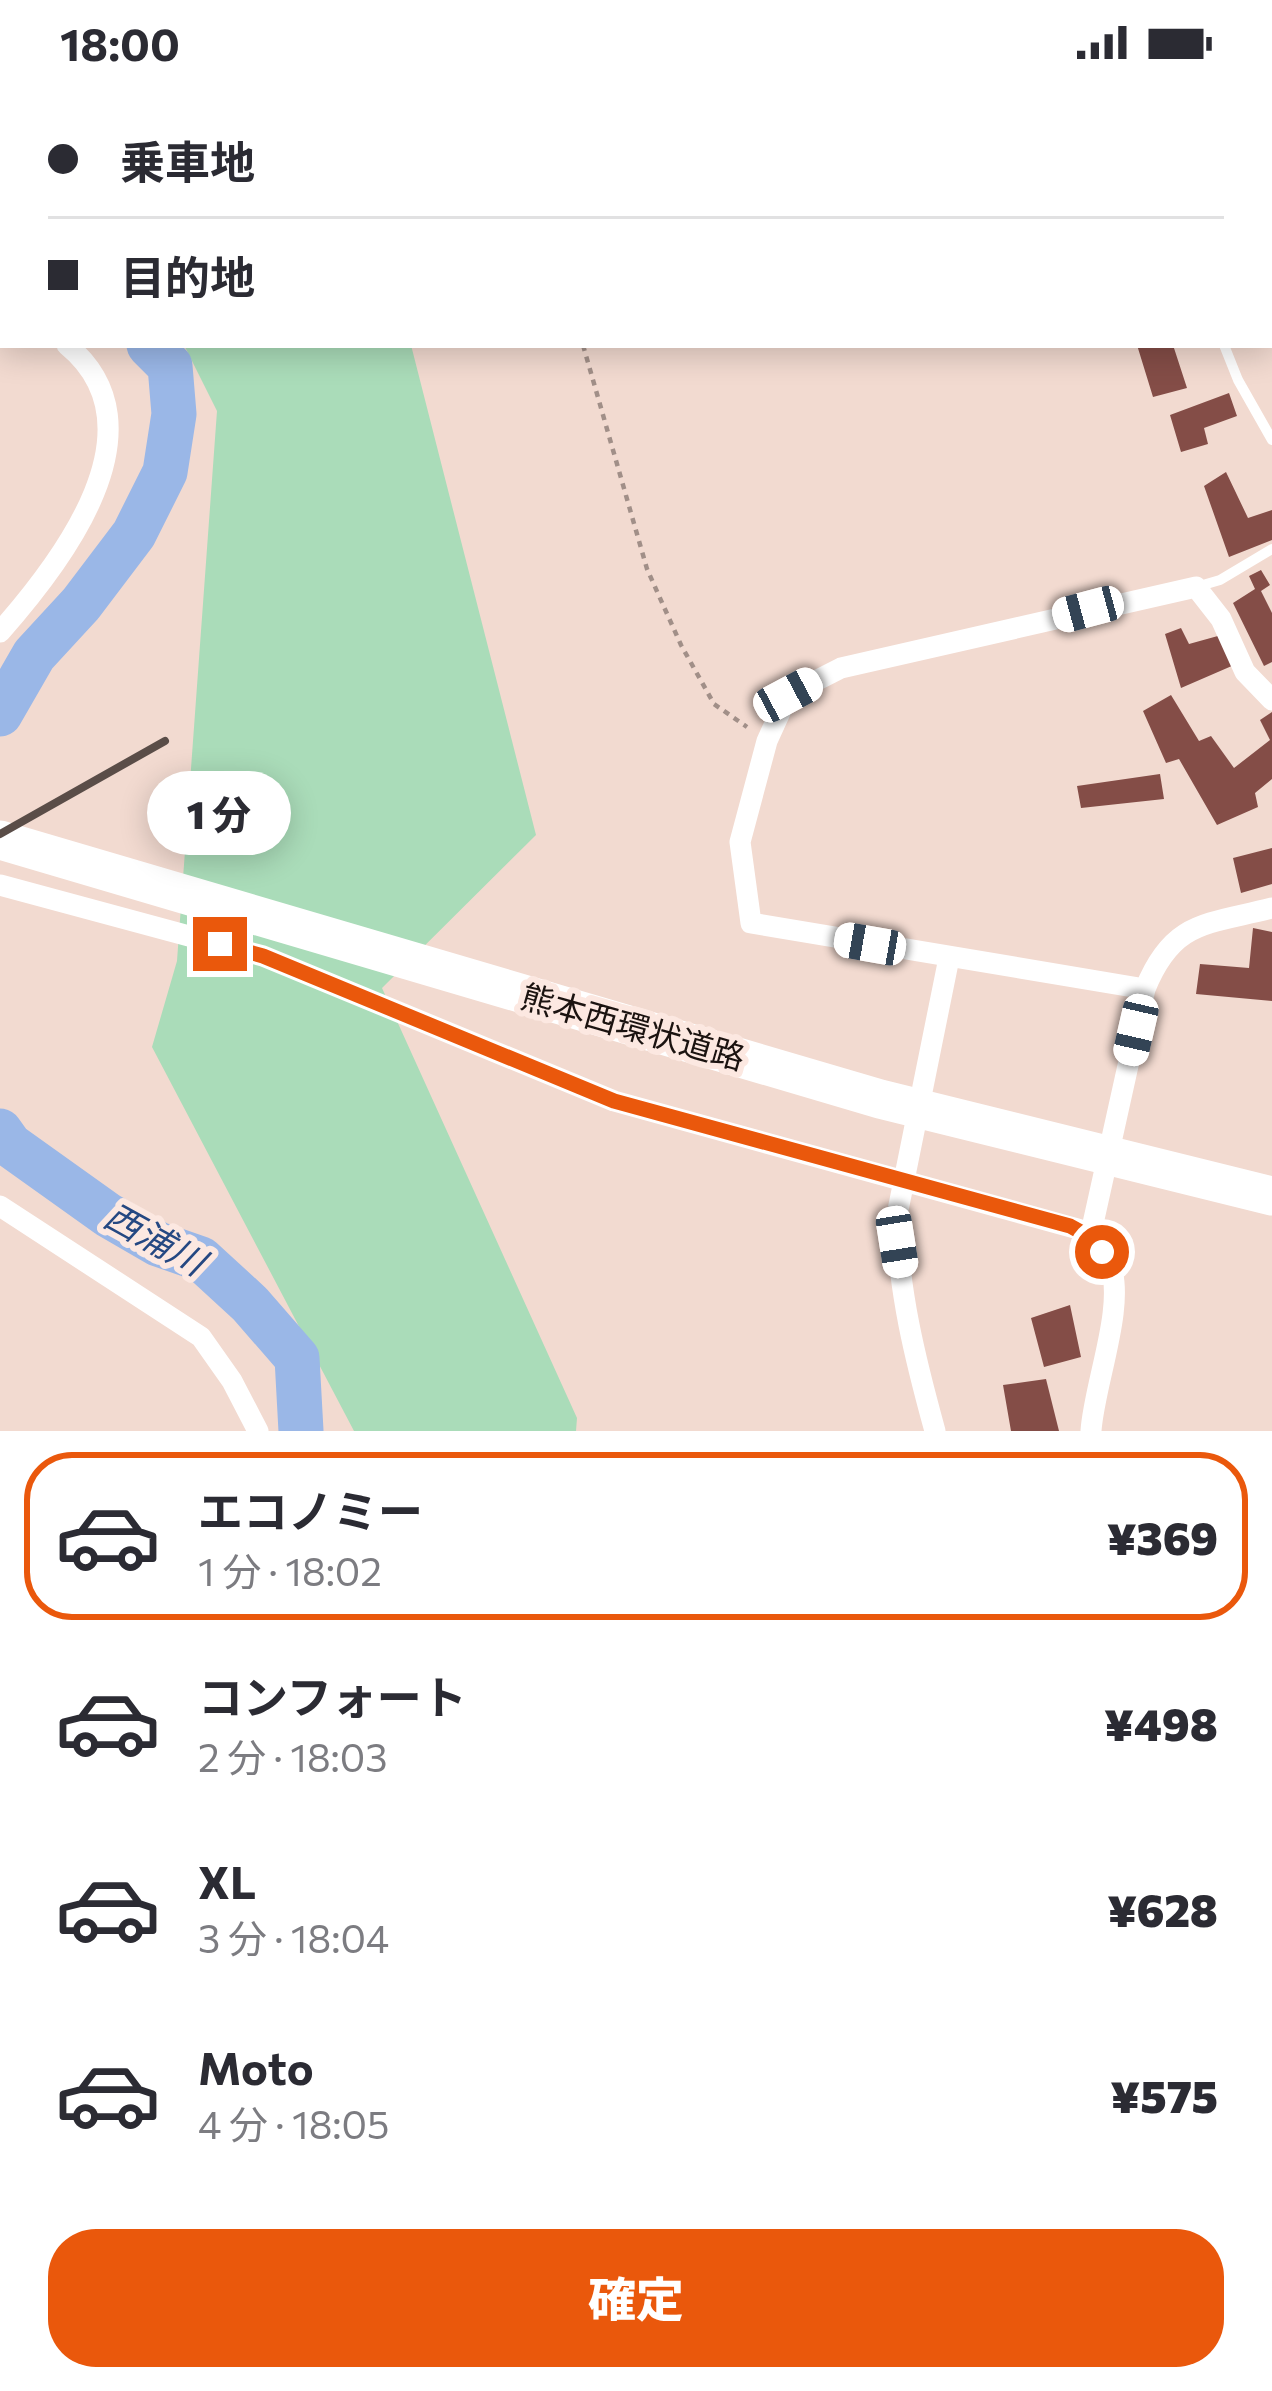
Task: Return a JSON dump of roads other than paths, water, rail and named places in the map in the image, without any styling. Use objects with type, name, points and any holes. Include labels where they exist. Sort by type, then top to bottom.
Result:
[{"type":"highway","name":"熊本西環状道路","points":[[0,840],[264,938],[1272,1196]]},
{"type":"street","points":[[0,632],[63,555],[97,487],[103,464],[108,441],[102,389],[70,348]]},
{"type":"street","points":[[1145,989],[752,923],[740,842],[767,741],[788,695],[841,668],[1196,586],[1221,619],[1245,672],[1272,700]]},
{"type":"street","points":[[0,885],[264,938],[614,1101],[1070,1226],[1090,1237],[1110,1263],[1112,1308],[1091,1431]]},
{"type":"street","points":[[1090,1237],[1145,989],[1166,947],[1181,934],[1272,908]]},
{"type":"street","points":[[935,1431],[918,1370],[897,1242],[902,1179],[949,958]]},
{"type":"street","points":[[0,1206],[201,1337],[232,1381],[258,1431]]},
{"type":"lane","points":[[1225,348],[1272,440]]},
{"type":"lane","points":[[1196,586],[1220,580],[1272,550]]},
{"type":"waterway","name":"西浦川","points":[[0,714],[34,655],[81,604],[134,534],[165,472],[174,414],[170,366],[152,348]]},
{"type":"waterway","name":"西浦川","points":[[0,1131],[10,1145],[108,1215],[158,1244],[201,1259],[250,1304],[297,1358],[301,1431]]},
{"type":"railway","points":[[0,834],[165,741]]}]
